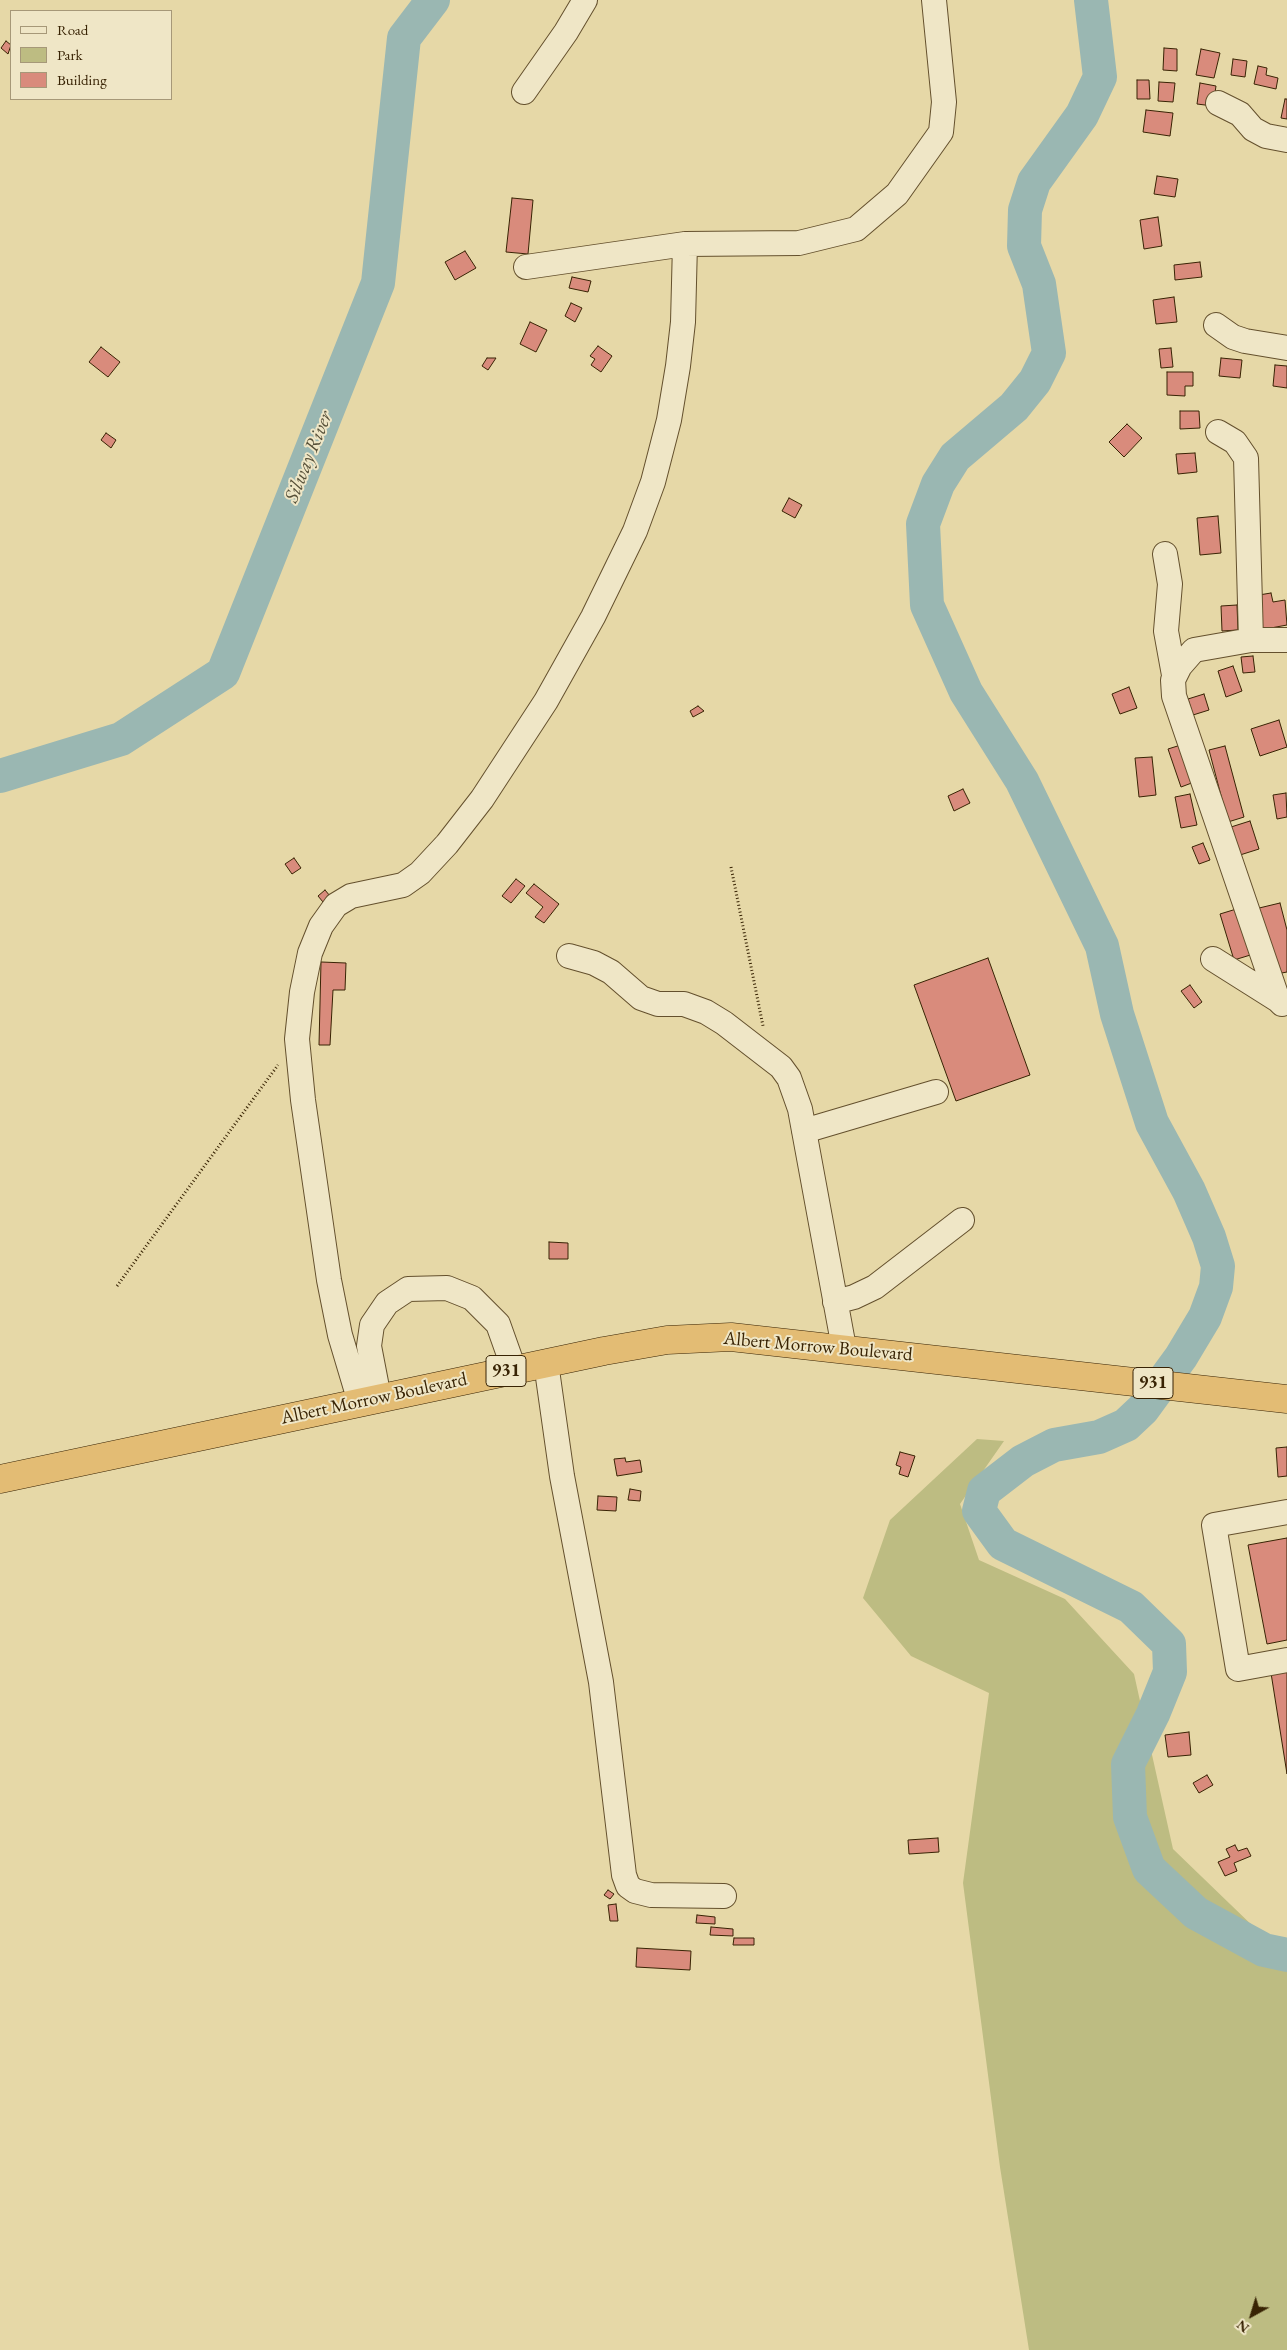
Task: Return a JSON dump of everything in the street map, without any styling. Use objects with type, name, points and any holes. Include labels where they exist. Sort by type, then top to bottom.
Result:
[{"type":"highway","name":"Albert Morrow Boulevard","points":[[3,1474],[604,1351],[667,1340],[731,1337],[1287,1398]]},
{"type":"street","points":[[524,92],[566,32],[585,0]]},
{"type":"street","points":[[526,267],[685,244],[799,243],[856,229],[897,194],[941,132],[944,102],[934,0]]},
{"type":"street","points":[[1218,103],[1240,114],[1253,129],[1266,136],[1287,140]]},
{"type":"street","points":[[370,1400],[340,1336],[329,1280],[303,1100],[298,1039],[310,953],[321,926],[336,905],[351,896],[403,885],[420,873],[447,844],[482,799],[546,701],[593,617],[635,531],[653,482],[669,420],[683,322],[685,244]]},
{"type":"street","points":[[1216,325],[1233,337],[1245,341],[1287,348]]},
{"type":"street","points":[[1218,432],[1240,447],[1246,458],[1251,640]]},
{"type":"street","points":[[1165,554],[1170,592],[1166,631],[1174,674],[1174,696],[1283,1006]]},
{"type":"street","points":[[1174,674],[1194,650],[1251,640],[1287,640]]},
{"type":"street","points":[[569,956],[594,963],[611,972],[641,998],[658,1004],[684,1004],[706,1012],[770,1056],[789,1078],[802,1120],[844,1348]]},
{"type":"street","points":[[1213,959],[1283,1006]]},
{"type":"street","points":[[802,1120],[936,1092]]},
{"type":"street","points":[[835,1302],[854,1297],[875,1287],[962,1220]]},
{"type":"street","points":[[370,1400],[369,1346],[372,1325],[387,1303],[408,1289],[447,1288],[472,1298],[498,1324],[514,1370]]},
{"type":"street","points":[[546,1363],[562,1476],[601,1682],[624,1875],[628,1886],[636,1892],[651,1895],[724,1896]]},
{"type":"street","points":[[1287,1512],[1214,1525],[1238,1669],[1287,1660]]},
{"type":"path","points":[[731,867],[770,1056]]},
{"type":"path","points":[[117,1286],[298,1039]]},
{"type":"green space","points":[[977,1439],[1004,1441],[960,1504],[979,1560],[1065,1599],[1134,1674],[1173,1849],[1287,1959],[1287,2350],[1029,2350],[1000,2167],[963,1883],[989,1693],[911,1656],[863,1598],[890,1520]]},
{"type":"building","points":[[6,41],[10,44],[8,54],[1,48]]},
{"type":"building","points":[[1164,48],[1177,49],[1177,71],[1163,70]]},
{"type":"building","points":[[1201,49],[1220,53],[1214,78],[1196,75]]},
{"type":"building","points":[[1233,59],[1247,61],[1245,77],[1231,75]]},
{"type":"building","points":[[1258,66],[1267,68],[1266,75],[1278,78],[1276,89],[1254,84]]},
{"type":"building","points":[[1137,80],[1149,80],[1150,99],[1137,99]]},
{"type":"building","points":[[1159,82],[1175,83],[1173,102],[1158,101]]},
{"type":"building","points":[[1200,83],[1216,86],[1213,106],[1197,104]]},
{"type":"building","points":[[1285,99],[1287,99],[1287,119],[1281,118]]},
{"type":"building","points":[[1146,110],[1173,113],[1170,136],[1143,132]]},
{"type":"building","points":[[1157,176],[1178,179],[1175,197],[1154,194]]},
{"type":"building","points":[[512,198],[533,200],[528,254],[506,252]]},
{"type":"building","points":[[1158,217],[1162,246],[1144,249],[1140,220]]},
{"type":"building","points":[[465,251],[476,268],[455,280],[445,262]]},
{"type":"building","points":[[1200,262],[1202,277],[1175,280],[1174,265]]},
{"type":"building","points":[[572,277],[591,281],[588,292],[569,288]]},
{"type":"building","points":[[1174,297],[1177,322],[1156,324],[1153,300]]},
{"type":"building","points":[[571,303],[582,308],[575,322],[565,316]]},
{"type":"building","points":[[530,322],[547,330],[536,352],[520,344]]},
{"type":"building","points":[[598,346],[612,356],[601,372],[591,365],[595,359],[590,356]]},
{"type":"building","points":[[101,347],[120,362],[108,377],[89,362]]},
{"type":"building","points":[[1171,348],[1173,367],[1161,368],[1159,349]]},
{"type":"building","points":[[487,358],[496,358],[488,370],[482,366]]},
{"type":"building","points":[[1221,358],[1242,360],[1240,378],[1219,376]]},
{"type":"building","points":[[1275,365],[1287,366],[1287,388],[1273,386]]},
{"type":"building","points":[[1167,372],[1193,372],[1193,386],[1185,386],[1185,396],[1167,395]]},
{"type":"building","points":[[1180,411],[1199,411],[1200,428],[1180,429]]},
{"type":"building","points":[[1127,424],[1142,438],[1124,457],[1109,442]]},
{"type":"building","points":[[106,433],[116,440],[111,448],[101,440]]},
{"type":"building","points":[[1195,453],[1197,472],[1178,474],[1176,454]]},
{"type":"building","points":[[789,498],[802,505],[795,518],[782,511]]},
{"type":"building","points":[[1218,516],[1221,553],[1200,555],[1197,518]]},
{"type":"building","points":[[1271,593],[1273,602],[1285,600],[1287,625],[1260,630],[1253,596]]},
{"type":"building","points":[[1237,605],[1238,630],[1222,631],[1221,606]]},
{"type":"building","points":[[1253,656],[1255,672],[1243,673],[1241,657]]},
{"type":"building","points":[[1233,666],[1242,691],[1226,697],[1218,671]]},
{"type":"building","points":[[1129,687],[1137,708],[1120,714],[1112,694]]},
{"type":"building","points":[[1204,694],[1209,710],[1193,715],[1188,699]]},
{"type":"building","points":[[698,706],[704,711],[693,717],[690,711]]},
{"type":"building","points":[[1279,720],[1287,747],[1260,756],[1251,729]]},
{"type":"building","points":[[1184,744],[1197,781],[1181,787],[1168,749]]},
{"type":"building","points":[[1225,746],[1244,817],[1228,822],[1209,750]]},
{"type":"building","points":[[1152,757],[1156,795],[1139,797],[1135,758]]},
{"type":"building","points":[[963,789],[970,803],[954,811],[948,796]]},
{"type":"building","points":[[1286,793],[1287,817],[1277,819],[1273,795]]},
{"type":"building","points":[[1190,794],[1197,825],[1181,828],[1175,797]]},
{"type":"building","points":[[1250,821],[1259,849],[1240,855],[1231,827]]},
{"type":"building","points":[[1203,843],[1210,860],[1199,864],[1192,847]]},
{"type":"building","points":[[294,858],[301,868],[292,874],[285,864]]},
{"type":"building","points":[[516,879],[525,886],[511,903],[502,896]]},
{"type":"building","points":[[534,884],[559,904],[544,923],[535,917],[543,907],[526,893]]},
{"type":"building","points":[[325,890],[330,896],[323,902],[318,896]]},
{"type":"building","points":[[1280,903],[1287,930],[1287,972],[1271,975],[1255,909]]},
{"type":"building","points":[[1243,907],[1257,953],[1234,960],[1220,914]]},
{"type":"building","points":[[988,958],[1030,1075],[956,1101],[914,985]]},
{"type":"building","points":[[321,962],[346,963],[345,990],[333,990],[330,1045],[319,1045]]},
{"type":"building","points":[[1190,985],[1202,1002],[1194,1008],[1181,991]]},
{"type":"building","points":[[549,1242],[568,1243],[568,1259],[549,1259]]},
{"type":"building","points":[[1287,1447],[1287,1476],[1278,1477],[1276,1448]]},
{"type":"building","points":[[900,1452],[915,1456],[908,1477],[899,1474],[901,1467],[896,1465]]},
{"type":"building","points":[[625,1458],[626,1462],[640,1460],[642,1472],[617,1476],[614,1459]]},
{"type":"building","points":[[630,1489],[641,1491],[640,1501],[628,1500]]},
{"type":"building","points":[[598,1496],[617,1497],[616,1511],[597,1510]]},
{"type":"building","points":[[1287,1538],[1287,1640],[1267,1644],[1248,1545]]},
{"type":"building","points":[[1287,1670],[1287,1774],[1271,1673]]},
{"type":"building","points":[[1189,1732],[1191,1755],[1168,1757],[1165,1735]]},
{"type":"building","points":[[1207,1775],[1213,1785],[1199,1793],[1193,1783]]},
{"type":"building","points":[[938,1838],[939,1852],[909,1854],[908,1840]]},
{"type":"building","points":[[1235,1845],[1238,1851],[1247,1848],[1251,1856],[1234,1863],[1237,1871],[1225,1876],[1218,1862],[1230,1857],[1226,1849]]},
{"type":"building","points":[[608,1890],[614,1894],[610,1899],[604,1895]]},
{"type":"building","points":[[616,1904],[618,1921],[610,1921],[608,1905]]},
{"type":"building","points":[[697,1915],[715,1917],[715,1924],[696,1923]]},
{"type":"building","points":[[711,1927],[733,1929],[733,1936],[710,1935]]},
{"type":"building","points":[[734,1938],[754,1938],[754,1945],[733,1945]]},
{"type":"building","points":[[637,1948],[691,1951],[690,1970],[636,1967]]},
{"type":"waterway","name":"Silway River","points":[[0,776],[121,739],[223,673],[378,283],[404,38],[433,0]]},
{"type":"waterway","points":[[1091,0],[1100,77],[1082,115],[1034,182],[1025,210],[1024,246],[1039,284],[1049,353],[1035,381],[1014,407],[955,457],[938,484],[923,524],[927,605],[966,692],[1022,781],[1102,946],[1117,1014],[1152,1123],[1189,1191],[1209,1237],[1218,1266],[1216,1287],[1205,1317],[1181,1357],[1143,1409],[1126,1425],[1099,1437],[1054,1445],[1023,1461],[984,1491],[979,1511],[1003,1544],[1131,1607],[1169,1644],[1170,1672],[1153,1714],[1128,1764],[1130,1817],[1149,1869],[1196,1913],[1264,1950],[1287,1955]]}]
